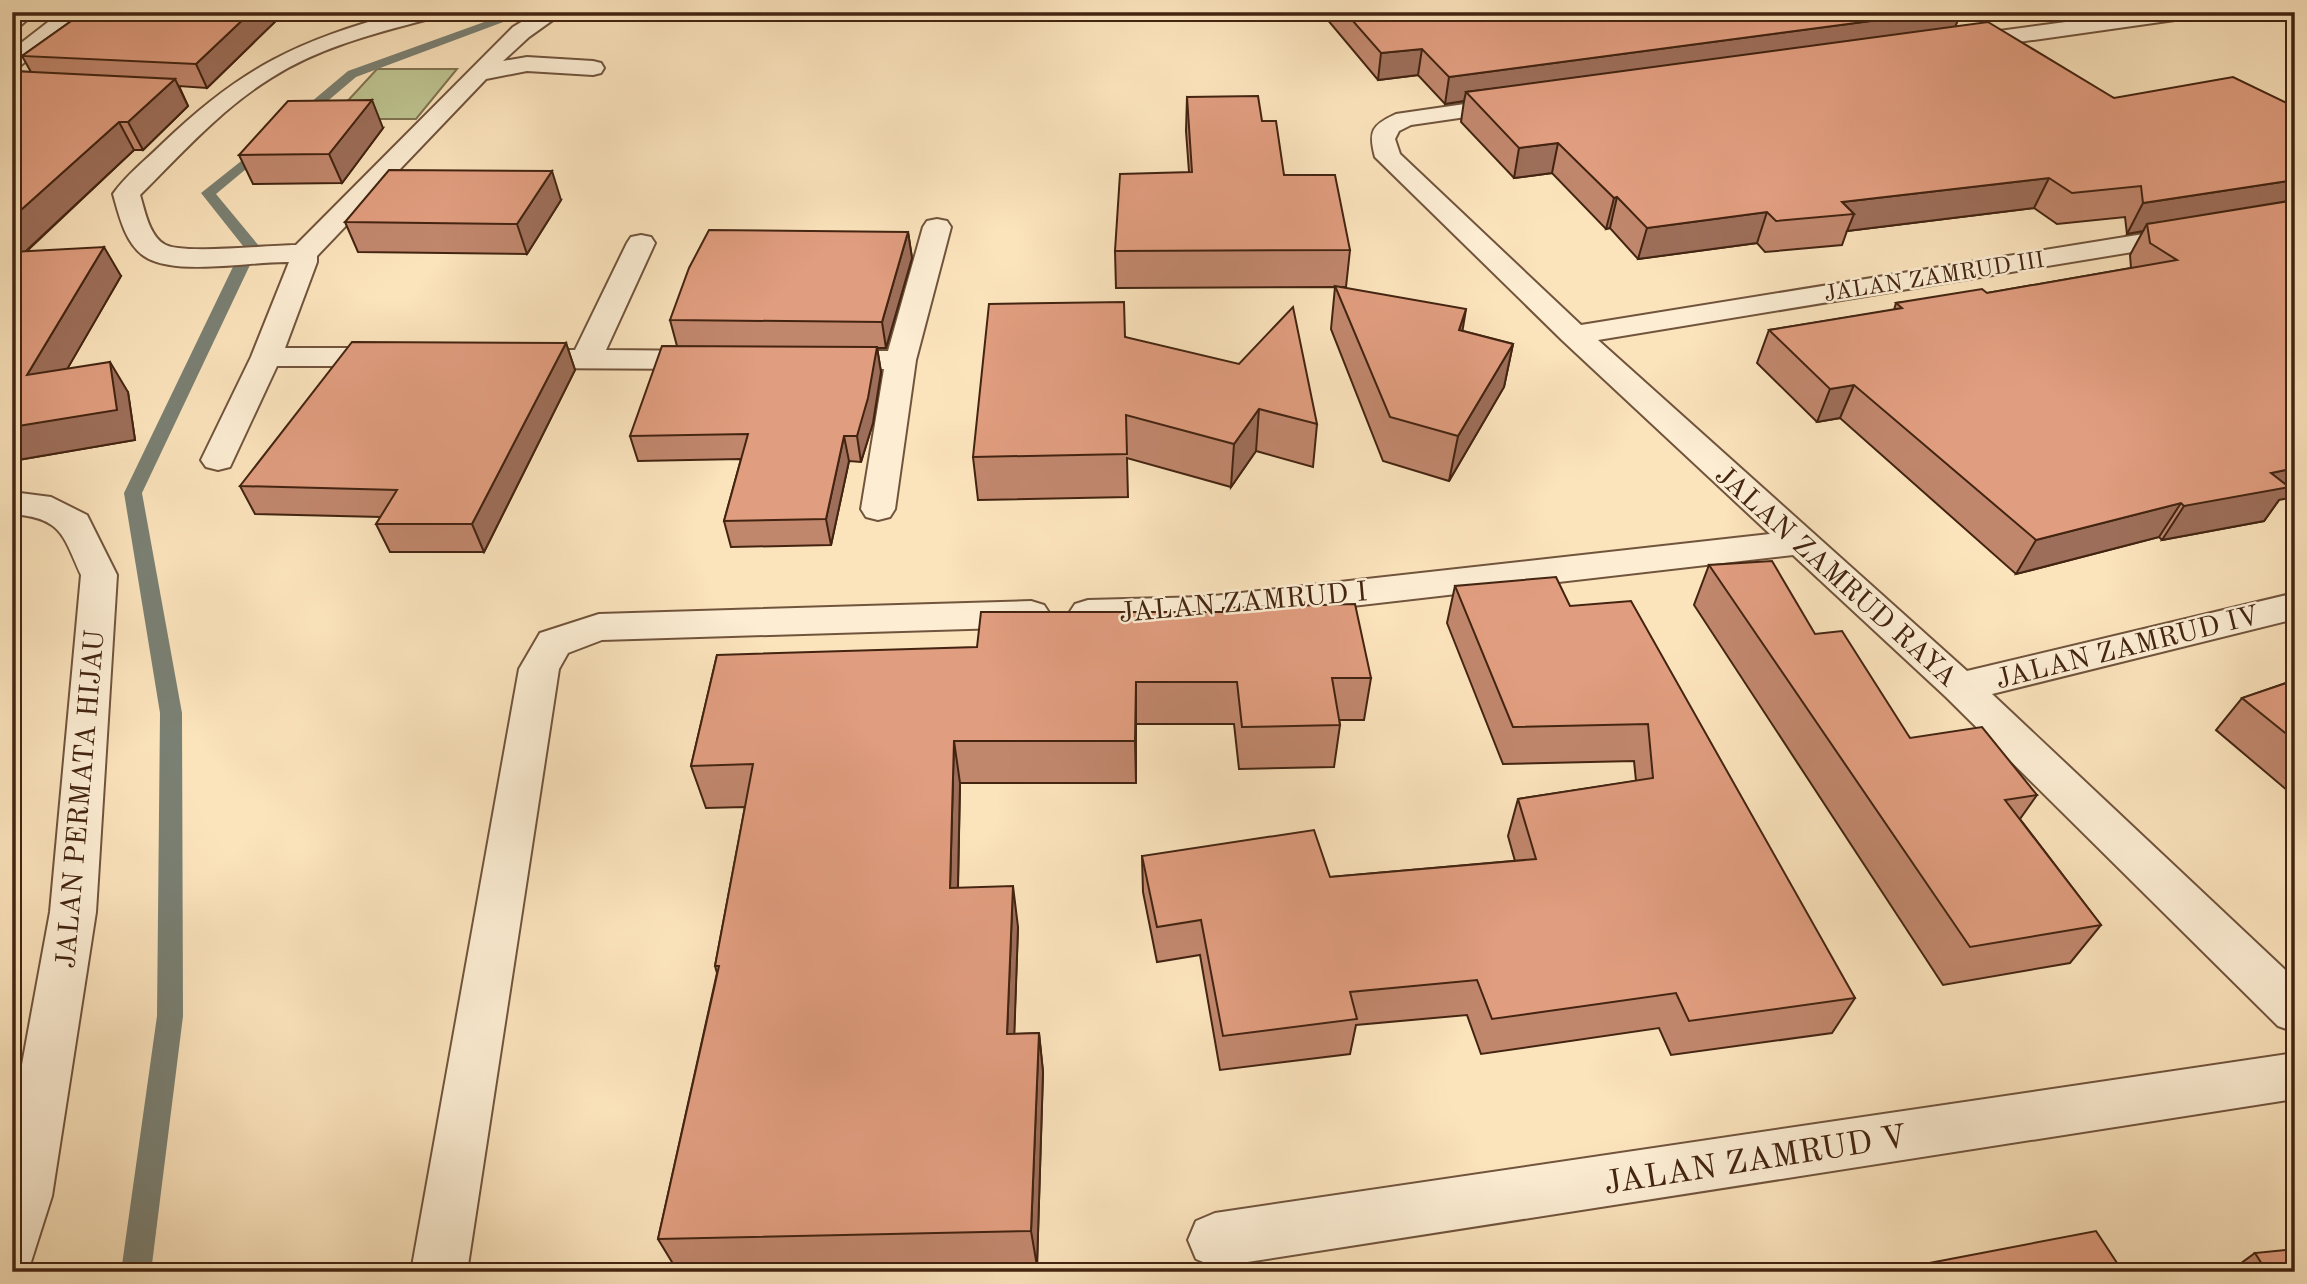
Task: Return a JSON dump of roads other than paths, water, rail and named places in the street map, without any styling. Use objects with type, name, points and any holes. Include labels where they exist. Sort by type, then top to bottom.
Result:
[{"type":"street","points":[[12,21],[25,12]]},
{"type":"street","points":[[12,61],[75,12]]},
{"type":"street","points":[[303,254],[264,253],[177,259],[153,250],[138,231],[126,194],[228,98],[286,61],[359,32],[429,12]]},
{"type":"street","points":[[218,460],[266,357],[303,262],[303,254],[521,32],[553,12]]},
{"type":"street","points":[[1943,46],[2189,12]]},
{"type":"street","points":[[2005,20],[2026,35]]},
{"type":"street","points":[[478,74],[527,64],[593,68]]},
{"type":"street","points":[[201,96],[228,98]]},
{"type":"street","name":"JALAN ZAMRUD RAYA","points":[[1529,102],[1405,119],[1388,127],[1383,139],[1388,157],[1574,335],[1959,687],[2295,1011]]},
{"type":"street","points":[[878,509],[901,360],[937,227]]},
{"type":"street","name":"JALAN ZAMRUD III","points":[[1574,335],[2213,231]]},
{"type":"street","points":[[586,360],[640,243]]},
{"type":"street","points":[[266,357],[420,358]]},
{"type":"street","points":[[489,358],[736,360]]},
{"type":"street","points":[[805,360],[901,360]]},
{"type":"street","name":"JALAN PERMATA HIJAU","points":[[12,503],[39,505],[75,523],[99,575],[73,912],[25,1196],[12,1242]]},
{"type":"street","name":"JALAN ZAMRUD I","points":[[439,1272],[539,669],[554,643],[599,627],[1205,610],[1800,541]]},
{"type":"street","name":"JALAN ZAMRUD IV","points":[[1959,687],[2295,606]]},
{"type":"street","name":"JALAN ZAMRUD V","points":[[1215,1240],[2295,1076]]},
{"type":"waterway","points":[[299,118],[352,74],[524,12]]},
{"type":"waterway","points":[[136,1272],[170,1016],[171,713],[133,493],[251,246],[208,193],[264,147]]}]
